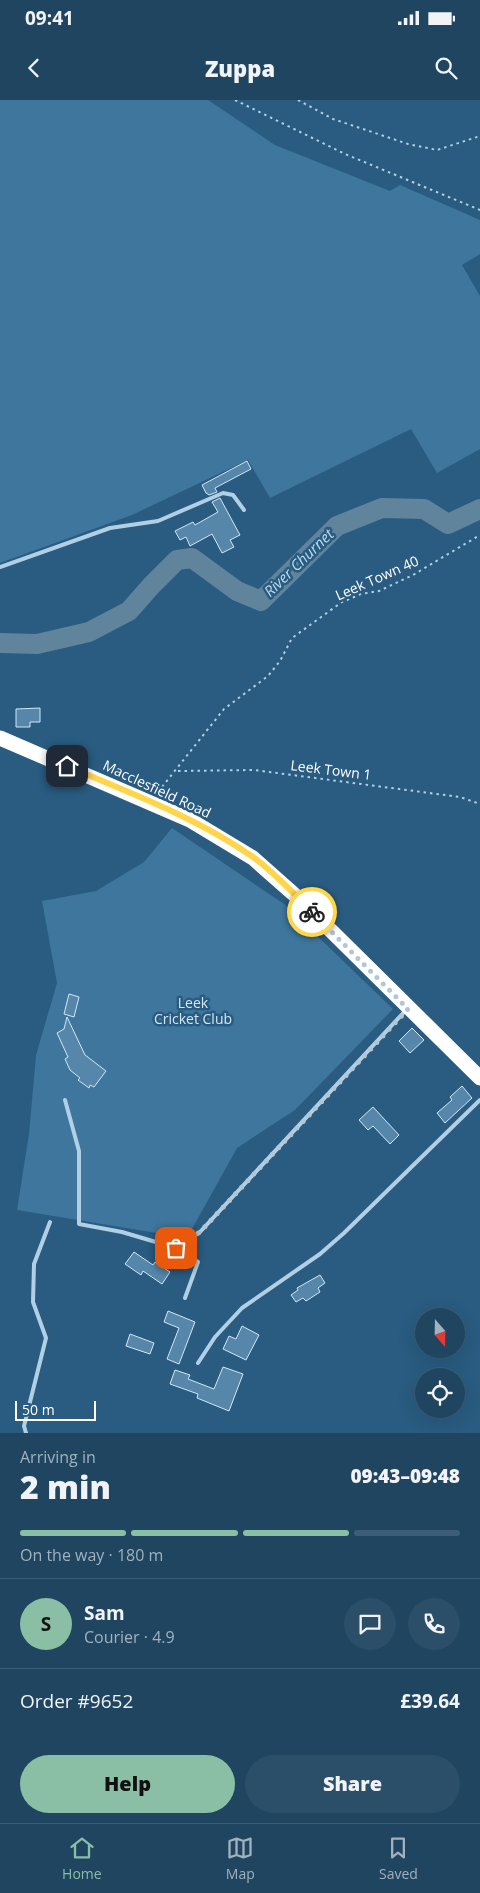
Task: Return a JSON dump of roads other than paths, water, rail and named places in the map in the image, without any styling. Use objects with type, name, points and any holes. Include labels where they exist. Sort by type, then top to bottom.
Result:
[{"type":"highway","name":"Macclesfield Road","points":[[0,738],[190,820],[254,858],[297,897],[408,1009],[480,1078]]},
{"type":"lane","points":[[0,567],[110,528],[158,521],[223,493],[233,495],[244,510]]},
{"type":"lane","points":[[176,1248],[200,1232],[408,1009]]},
{"type":"lane","points":[[65,1100],[79,1152],[79,1224],[122,1232],[176,1248],[198,1262],[185,1298]]},
{"type":"lane","points":[[198,1363],[215,1336],[242,1308],[320,1254],[344,1233],[480,1100]]},
{"type":"lane","points":[[26,1433],[24,1426],[46,1338],[33,1302],[34,1264],[50,1222]]},
{"type":"waterway","name":"River Churnet","points":[[0,643],[37,644],[89,632],[129,611],[177,560],[192,558],[237,591],[261,601],[337,526],[382,508],[424,509],[448,524],[480,509]]},
{"type":"park label","name":"Leek Cricket Club","points":[[193,1012]]}]
